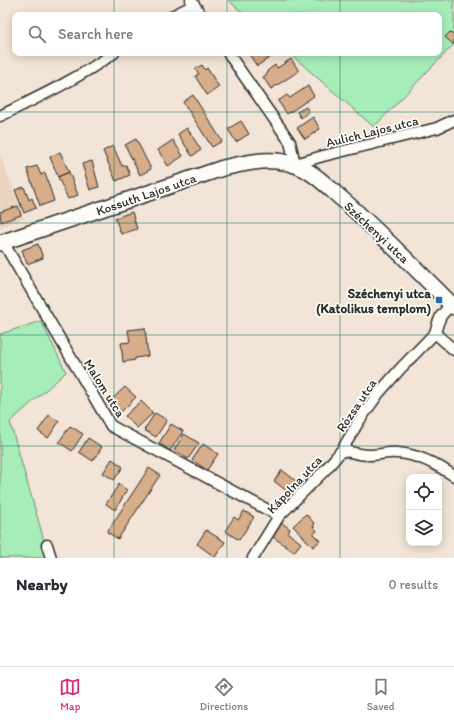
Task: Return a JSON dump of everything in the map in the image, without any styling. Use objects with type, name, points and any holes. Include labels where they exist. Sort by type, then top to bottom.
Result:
[{"type":"main road","name":"Kossuth Lajos utca","points":[[1,242],[223,168],[251,162],[270,161],[295,164]]},
{"type":"main road","name":"Széchenyi utca","points":[[295,164],[317,177],[361,216],[405,257],[453,306]]},
{"type":"street","points":[[178,12],[192,2],[199,12]]},
{"type":"street","points":[[0,116],[86,71],[109,56]]},
{"type":"street","points":[[230,56],[290,142],[295,164]]},
{"type":"street","name":"Aulich Lajos utca","points":[[295,164],[437,128],[454,120]]},
{"type":"street","name":"Malom utca","points":[[1,242],[111,426],[279,516]]},
{"type":"street","name":"Rózsa utca","points":[[453,306],[441,316],[435,333],[378,394],[342,450],[370,455],[384,452],[410,455],[424,460],[454,476]]},
{"type":"street","points":[[435,333],[454,350]]},
{"type":"street","name":"Kápolna utca","points":[[253,558],[279,516],[318,478],[342,450]]},
{"type":"street","points":[[47,545],[51,558]]},
{"type":"shaded area","points":[[0,155],[24,218],[0,227]]},
{"type":"green space","points":[[228,0],[454,0],[454,44],[374,127],[292,56],[442,56],[442,12],[242,12]]},
{"type":"green space","points":[[41,321],[66,372],[10,422],[49,558],[0,558],[0,334]]},
{"type":"building","points":[[450,32],[454,36],[454,45],[445,37]]},
{"type":"building","points":[[250,56],[272,56],[257,66]]},
{"type":"building","points":[[291,59],[299,71],[271,89],[263,77],[268,73],[267,71],[275,65],[277,68]]},
{"type":"building","points":[[202,65],[205,70],[207,68],[219,87],[207,95],[195,76],[199,74],[195,69]]},
{"type":"building","points":[[308,86],[314,96],[287,114],[278,101],[287,95],[290,98]]},
{"type":"building","points":[[193,95],[222,141],[212,147],[183,102]]},
{"type":"building","points":[[306,107],[309,112],[301,118],[297,112]]},
{"type":"building","points":[[313,117],[320,129],[305,139],[297,128]]},
{"type":"building","points":[[241,121],[249,134],[236,142],[228,129]]},
{"type":"building","points":[[187,128],[201,150],[192,156],[178,134]]},
{"type":"building","points":[[136,139],[151,169],[140,175],[125,145]]},
{"type":"building","points":[[173,140],[183,156],[168,166],[158,150]]},
{"type":"building","points":[[113,146],[122,166],[126,165],[130,175],[116,181],[103,151]]},
{"type":"building","points":[[60,152],[69,172],[58,177],[50,157]]},
{"type":"building","points":[[92,161],[99,187],[90,190],[82,164]]},
{"type":"building","points":[[37,166],[41,175],[45,173],[54,201],[40,206],[27,169]]},
{"type":"building","points":[[69,172],[78,195],[68,199],[58,177]]},
{"type":"building","points":[[24,187],[29,200],[32,198],[36,208],[24,213],[15,190]]},
{"type":"building","points":[[18,206],[21,215],[1,222],[0,212]]},
{"type":"building","points":[[132,212],[137,229],[121,234],[115,218]]},
{"type":"building","points":[[38,244],[43,258],[27,264],[22,250]]},
{"type":"building","points":[[145,328],[148,356],[123,362],[121,343],[130,342],[128,330]]},
{"type":"building","points":[[125,387],[136,397],[119,414],[108,403]]},
{"type":"building","points":[[141,401],[153,413],[137,428],[125,416]]},
{"type":"building","points":[[155,413],[167,420],[156,437],[144,430]]},
{"type":"building","points":[[49,415],[59,422],[48,438],[38,431]]},
{"type":"building","points":[[171,424],[183,431],[170,451],[159,443]]},
{"type":"building","points":[[70,426],[83,434],[72,451],[59,442]]},
{"type":"building","points":[[184,434],[199,443],[188,459],[174,450]]},
{"type":"building","points":[[88,438],[102,447],[93,461],[79,452]]},
{"type":"building","points":[[203,444],[218,454],[207,470],[192,460]]},
{"type":"building","points":[[112,459],[123,467],[114,480],[103,473]]},
{"type":"building","points":[[149,468],[160,475],[118,539],[107,532]]},
{"type":"building","points":[[282,470],[296,481],[288,492],[274,481]]},
{"type":"building","points":[[119,484],[127,490],[115,510],[106,504]]},
{"type":"building","points":[[244,511],[254,517],[239,540],[225,531],[234,517],[238,520]]},
{"type":"building","points":[[306,514],[315,524],[313,526],[317,531],[313,534],[320,541],[313,547],[293,526]]},
{"type":"building","points":[[282,523],[290,529],[288,533],[301,543],[294,552],[273,537]]},
{"type":"building","points":[[206,530],[225,542],[215,557],[197,544]]},
{"type":"place","name":"Széchenyi utca (Katolikus templom)","points":[[439,300]]}]
